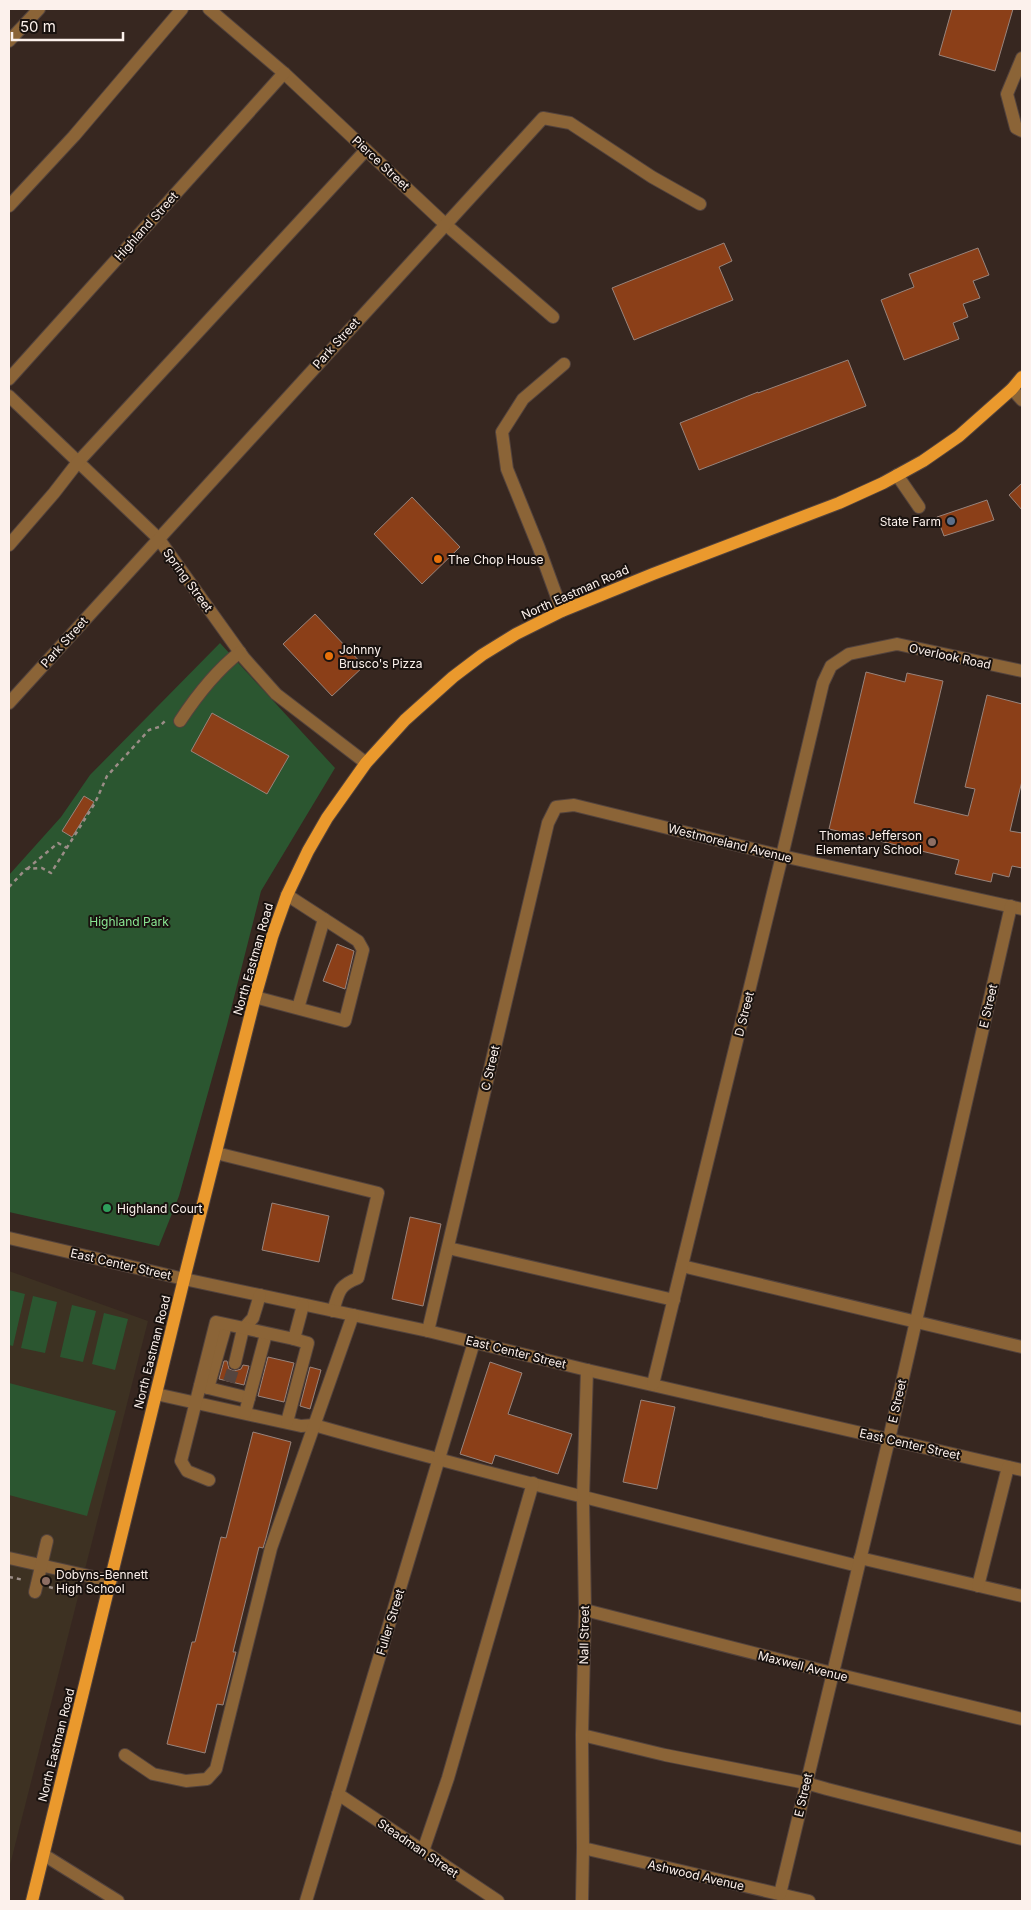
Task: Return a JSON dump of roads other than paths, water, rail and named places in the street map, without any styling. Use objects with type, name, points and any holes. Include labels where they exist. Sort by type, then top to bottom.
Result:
[{"type":"main road","name":"North Eastman Road","points":[[32,1901],[255,996],[286,895],[327,818],[366,763],[405,720],[452,677],[482,655],[516,634],[562,611],[839,502],[897,475],[923,461],[959,436],[1012,389],[1022,377]]},
{"type":"street","points":[[9,41],[39,9]]},
{"type":"street","points":[[9,206],[74,136],[182,9]]},
{"type":"street","name":"Pierce Street","points":[[209,9],[284,73],[445,224],[553,318]]},
{"type":"street","points":[[1022,58],[1007,94],[1016,128],[1022,131]]},
{"type":"street","name":"Highland Street","points":[[9,379],[284,73]]},
{"type":"street","name":"Park Street","points":[[9,702],[542,118],[570,123],[652,177],[700,204]]},
{"type":"street","points":[[9,545],[78,462],[366,150]]},
{"type":"street","points":[[562,611],[508,469],[502,432],[522,399],[564,364]]},
{"type":"street","points":[[1012,389],[1022,400]]},
{"type":"street","name":"Spring Street","points":[[9,396],[158,538],[240,652],[276,694],[366,763]]},
{"type":"street","points":[[897,475],[919,507]]},
{"type":"street","name":"Overlook Road","points":[[849,654],[897,644],[1022,672]]},
{"type":"street","points":[[184,715],[217,673],[240,652]]},
{"type":"street","name":"D Street","points":[[653,1384],[823,683],[831,666],[849,654]]},
{"type":"street","name":"Westmoreland Avenue","points":[[556,807],[574,805],[782,856],[1017,908]]},
{"type":"street","name":"C Street","points":[[428,1331],[548,823],[556,807]]},
{"type":"street","points":[[255,996],[345,1021],[363,950],[358,940],[286,895]]},
{"type":"street","name":"E Street","points":[[780,1894],[889,1439],[915,1322],[1017,908]]},
{"type":"street","points":[[298,1008],[324,919]]},
{"type":"street","points":[[216,1153],[378,1193],[358,1278],[340,1287],[333,1311]]},
{"type":"street","name":"East Center Street","points":[[9,1238],[184,1279],[428,1331],[587,1370],[1022,1470]]},
{"type":"street","points":[[448,1248],[674,1300]]},
{"type":"street","points":[[682,1266],[1022,1347]]},
{"type":"street","points":[[235,1363],[244,1329],[253,1318],[260,1295]]},
{"type":"street","points":[[294,1339],[303,1305]]},
{"type":"street","points":[[125,1755],[153,1774],[186,1781],[207,1779],[216,1769],[272,1548],[353,1315]]},
{"type":"street","points":[[209,1480],[187,1471],[181,1461],[196,1403],[204,1387],[216,1322],[308,1343],[286,1422]]},
{"type":"street","points":[[246,1413],[266,1334]]},
{"type":"street","name":"Fuller Street","points":[[306,1901],[474,1342]]},
{"type":"street","name":"Nall Street","points":[[582,1901],[582,1735],[585,1610],[583,1498],[587,1370]]},
{"type":"street","points":[[204,1387],[228,1387],[249,1398]]},
{"type":"street","points":[[156,1394],[301,1426],[314,1425],[583,1498],[859,1562],[1022,1596]]},
{"type":"street","points":[[978,1586],[1008,1467]]},
{"type":"street","points":[[423,1851],[448,1778],[533,1483]]},
{"type":"street","points":[[35,1592],[47,1541]]},
{"type":"street","points":[[9,1559],[111,1581]]},
{"type":"street","name":"Maxwell Avenue","points":[[585,1610],[1022,1719]]},
{"type":"street","points":[[582,1735],[665,1754],[806,1782],[1022,1839]]},
{"type":"street","name":"Steadman Street","points":[[338,1794],[498,1901]]},
{"type":"street","name":"Ashwood Avenue","points":[[583,1848],[809,1901]]},
{"type":"street","points":[[44,1855],[118,1901]]},
{"type":"tunnel","points":[[229,1382],[235,1363]]},
{"type":"place","name":"State Farm","points":[[951,521]]},
{"type":"place","name":"The Chop House","points":[[438,559]]},
{"type":"place","name":"Johnny Brusco's Pizza","points":[[329,656]]},
{"type":"place","name":"Thomas Jefferson Elementary School","points":[[932,842]]},
{"type":"place","name":"Highland Court","points":[[107,1208]]},
{"type":"place","name":"Dobyns-Bennett High School","points":[[46,1581]]},
{"type":"park label","name":"Highland Park","points":[[129,921]]}]
